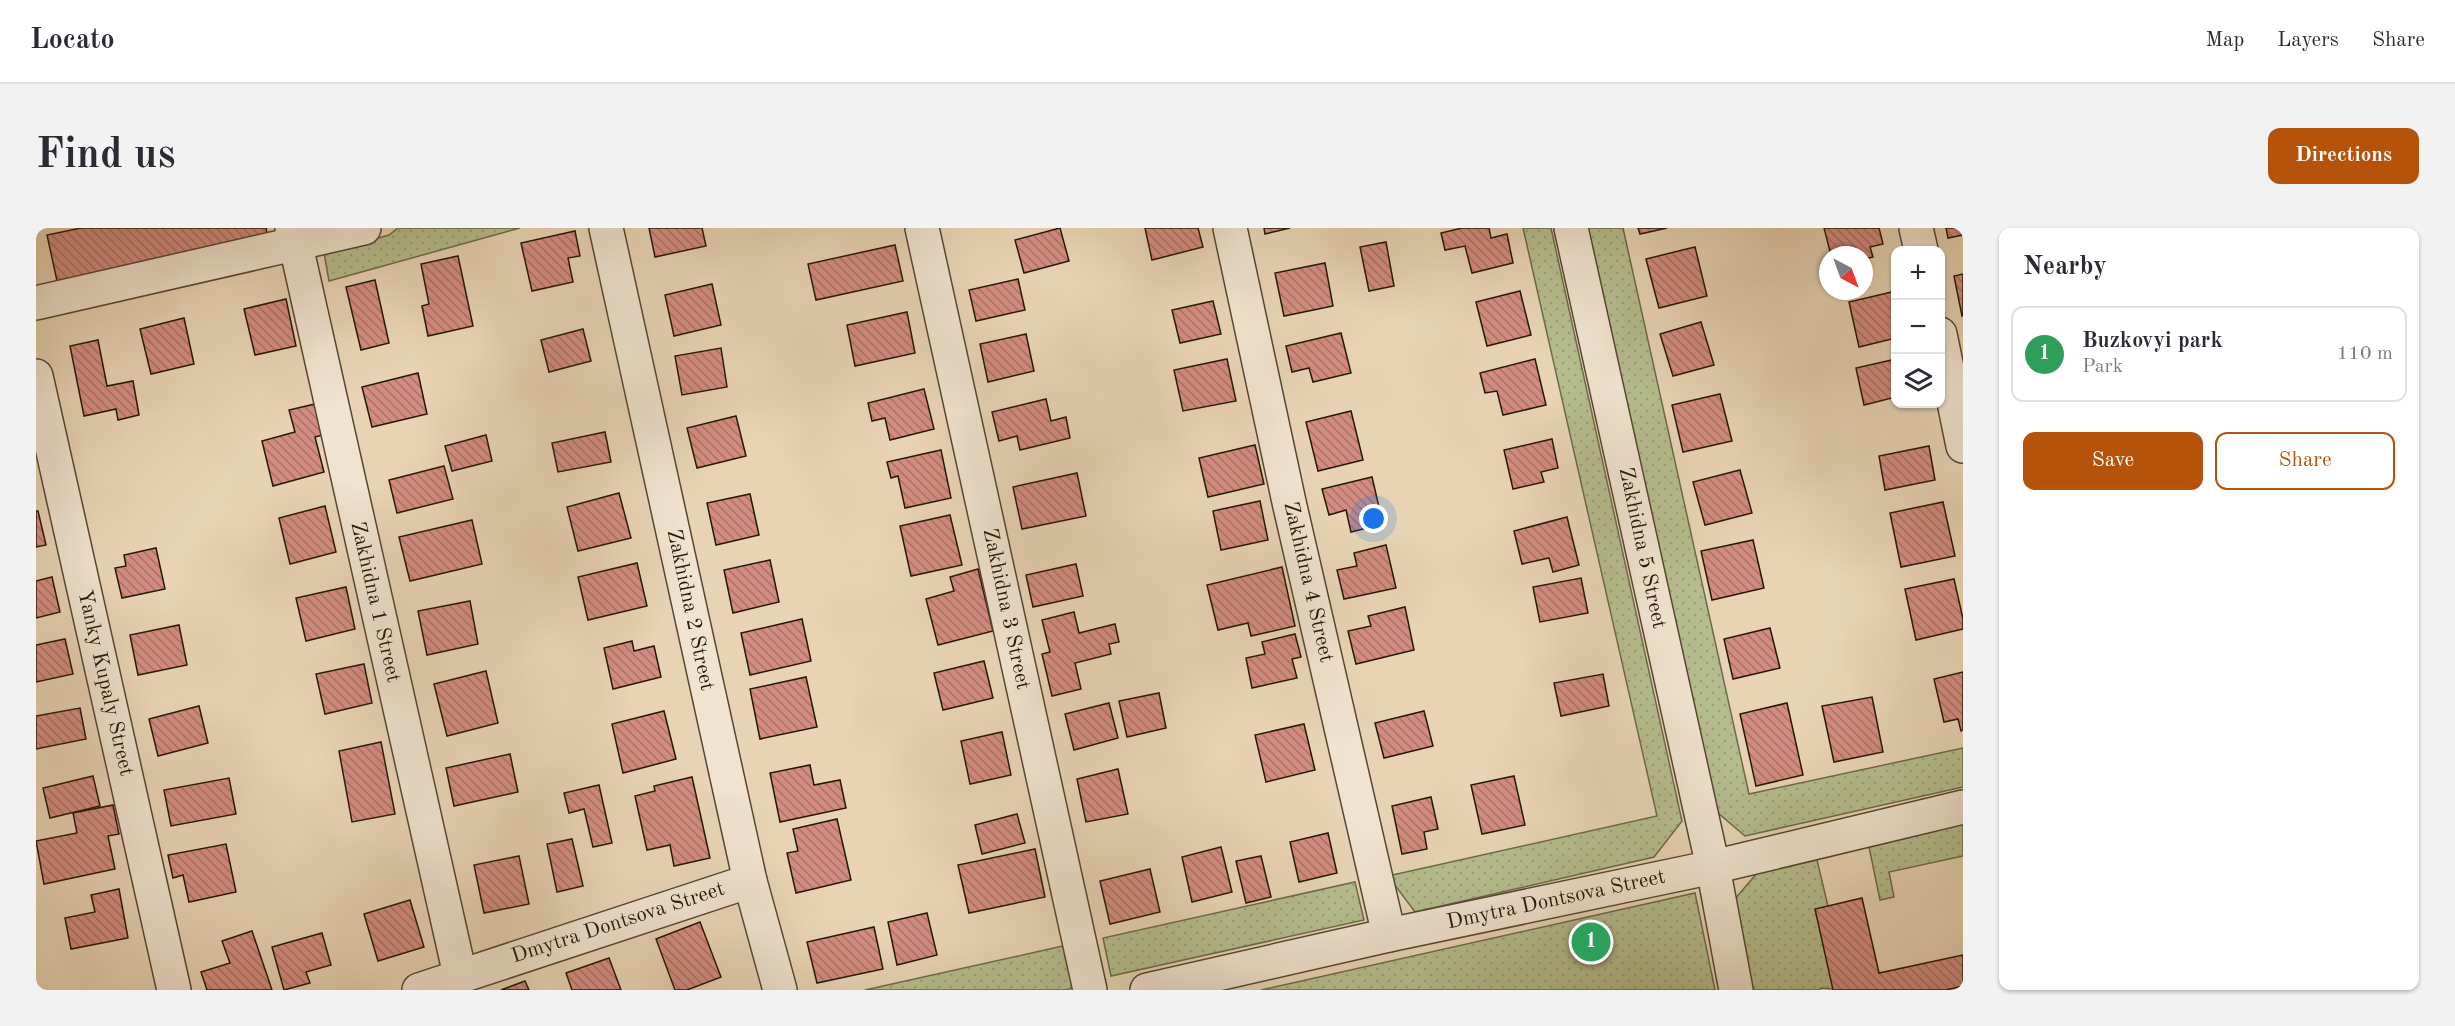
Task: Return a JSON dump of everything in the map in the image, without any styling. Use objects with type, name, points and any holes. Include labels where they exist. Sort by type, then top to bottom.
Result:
[{"type":"street","points":[[36,303],[293,236],[364,228]]},
{"type":"street","name":"Zakhidna 2 Street","points":[[606,228],[750,880],[780,990]]},
{"type":"street","name":"Zakhidna 3 Street","points":[[922,228],[1090,990]]},
{"type":"street","name":"Zakhidna 4 Street","points":[[1230,228],[1292,513],[1389,934]]},
{"type":"street","name":"Zakhidna 5 Street","points":[[1571,228],[1713,867],[1736,990]]},
{"type":"street","points":[[1916,228],[1920,246]]},
{"type":"street","name":"Zakhidna 1 Street","points":[[293,236],[460,975]]},
{"type":"street","points":[[1945,354],[1963,446]]},
{"type":"street","name":"Yanky Kupaly Street","points":[[36,376],[174,990]]},
{"type":"street","name":"Dmytra Dontsova Street","points":[[1148,990],[1389,934],[1713,867],[1963,807]]},
{"type":"street","name":"Dmytra Dontsova Street","points":[[419,990],[750,880]]},
{"type":"green space","points":[[398,228],[520,228],[329,281],[324,253],[389,235]]},
{"type":"green space","points":[[1523,228],[1551,228],[1682,821],[1654,857],[1415,912],[1388,876],[1657,816]]},
{"type":"green space","points":[[1588,228],[1623,228],[1749,794],[1963,748],[1963,787],[1745,836],[1717,812]]},
{"type":"green space","points":[[1963,824],[1963,856],[1889,872],[1894,897],[1880,900],[1869,847]]},
{"type":"green space","points":[[1817,860],[1828,906],[1833,989],[1753,990],[1734,900],[1758,872]]},
{"type":"green space","points":[[1355,882],[1364,920],[1111,976],[1103,938]]},
{"type":"green space","points":[[1695,893],[1715,990],[1261,990]]},
{"type":"green space","points":[[1063,946],[1073,988],[1065,990],[865,990]]},
{"type":"building","points":[[81,228],[266,228],[269,245],[59,290],[47,235]]},
{"type":"building","points":[[649,228],[702,228],[706,246],[655,257]]},
{"type":"building","points":[[1060,228],[1069,261],[1024,273],[1015,240]]},
{"type":"building","points":[[1145,228],[1198,228],[1203,247],[1152,260]]},
{"type":"building","points":[[1264,228],[1290,228],[1265,234]]},
{"type":"building","points":[[1462,228],[1489,228],[1491,238],[1507,234],[1513,263],[1472,273],[1465,246],[1445,250],[1441,233]]},
{"type":"building","points":[[1638,228],[1667,228],[1640,234]]},
{"type":"building","points":[[1824,228],[1879,228],[1883,244],[1873,246],[1829,246]]},
{"type":"building","points":[[1946,228],[1963,228],[1963,235],[1948,238]]},
{"type":"building","points":[[575,231],[580,256],[568,258],[573,282],[532,291],[521,243]]},
{"type":"building","points":[[1386,242],[1394,286],[1369,291],[1360,247]]},
{"type":"building","points":[[895,245],[903,281],[816,300],[808,264]]},
{"type":"building","points":[[1695,247],[1707,296],[1659,308],[1646,259]]},
{"type":"building","points":[[458,256],[473,326],[428,336],[422,306],[429,304],[421,264]]},
{"type":"building","points":[[1325,263],[1333,306],[1284,316],[1275,273]]},
{"type":"building","points":[[1963,274],[1963,315],[1962,316],[1954,276]]},
{"type":"building","points":[[1018,279],[1025,310],[976,321],[969,290]]},
{"type":"building","points":[[375,280],[389,343],[361,350],[346,287]]},
{"type":"building","points":[[712,284],[721,325],[674,336],[665,295]]},
{"type":"building","points":[[1520,291],[1531,335],[1487,346],[1476,302]]},
{"type":"building","points":[[1891,292],[1891,339],[1859,347],[1849,302],[1873,300],[1873,296]]},
{"type":"building","points":[[286,299],[296,346],[255,355],[244,309]]},
{"type":"building","points":[[1213,301],[1221,334],[1180,343],[1172,310]]},
{"type":"building","points":[[907,312],[915,353],[855,366],[847,325]]},
{"type":"building","points":[[184,318],[194,364],[151,374],[140,329]]},
{"type":"building","points":[[1701,322],[1714,365],[1673,376],[1660,334]]},
{"type":"building","points":[[583,329],[591,361],[549,372],[541,340]]},
{"type":"building","points":[[1341,333],[1351,373],[1313,382],[1309,368],[1292,372],[1286,346]]},
{"type":"building","points":[[1026,334],[1034,371],[988,382],[980,344]]},
{"type":"building","points":[[98,340],[107,386],[133,381],[139,415],[118,420],[116,409],[84,416],[70,346]]},
{"type":"building","points":[[721,348],[727,387],[682,395],[675,356]]},
{"type":"building","points":[[1227,359],[1236,401],[1183,411],[1174,370]]},
{"type":"building","points":[[1535,359],[1546,405],[1503,415],[1497,391],[1485,393],[1480,373]]},
{"type":"building","points":[[1891,360],[1891,398],[1864,405],[1856,368]]},
{"type":"building","points":[[418,373],[427,414],[372,427],[362,387]]},
{"type":"building","points":[[924,389],[934,429],[890,440],[885,418],[872,421],[868,403]]},
{"type":"building","points":[[1720,394],[1732,441],[1683,452],[1672,405]]},
{"type":"building","points":[[1046,399],[1051,421],[1066,417],[1070,438],[1020,450],[1017,436],[999,441],[992,412]]},
{"type":"building","points":[[315,404],[323,435],[315,437],[324,472],[273,486],[262,441],[295,432],[289,410]]},
{"type":"building","points":[[1351,411],[1363,460],[1318,471],[1306,422]]},
{"type":"building","points":[[736,416],[746,456],[697,468],[687,428]]},
{"type":"building","points":[[605,432],[611,462],[558,472],[552,443]]},
{"type":"building","points":[[486,435],[492,461],[452,471],[445,446]]},
{"type":"building","points":[[1552,439],[1558,468],[1541,472],[1544,482],[1513,489],[1504,450]]},
{"type":"building","points":[[1255,445],[1264,484],[1208,497],[1199,458]]},
{"type":"building","points":[[1929,446],[1935,480],[1885,490],[1879,456]]},
{"type":"building","points":[[941,450],[951,498],[905,508],[898,476],[891,478],[887,462]]},
{"type":"building","points":[[444,466],[453,499],[397,513],[389,480]]},
{"type":"building","points":[[1740,470],[1752,513],[1705,525],[1693,482]]},
{"type":"building","points":[[1077,473],[1086,516],[1022,529],[1013,487]]},
{"type":"building","points":[[1372,477],[1383,524],[1351,532],[1346,510],[1329,515],[1322,489]]},
{"type":"building","points":[[619,493],[631,538],[578,551],[567,507]]},
{"type":"building","points":[[750,494],[759,535],[716,545],[707,503]]},
{"type":"building","points":[[1260,501],[1268,540],[1221,550],[1213,511]]},
{"type":"building","points":[[1943,502],[1955,556],[1901,567],[1890,513]]},
{"type":"building","points":[[325,506],[336,552],[290,564],[279,518]]},
{"type":"building","points":[[36,511],[38,511],[46,545],[36,547]]},
{"type":"building","points":[[950,515],[962,565],[911,576],[900,526]]},
{"type":"building","points":[[1567,517],[1579,565],[1553,572],[1549,558],[1522,564],[1514,531]]},
{"type":"building","points":[[472,520],[482,564],[410,581],[399,537]]},
{"type":"building","points":[[1753,540],[1764,588],[1712,600],[1701,551]]},
{"type":"building","points":[[1386,545],[1396,588],[1344,599],[1337,570],[1357,566],[1354,553]]},
{"type":"building","points":[[156,548],[165,589],[122,598],[115,568],[126,566],[124,555]]},
{"type":"building","points":[[770,560],[779,602],[733,613],[724,570]]},
{"type":"building","points":[[637,563],[647,606],[588,620],[578,577]]},
{"type":"building","points":[[1076,564],[1083,596],[1033,607],[1026,575]]},
{"type":"building","points":[[1282,567],[1295,626],[1251,636],[1248,623],[1218,630],[1207,585]]},
{"type":"building","points":[[978,569],[993,631],[938,645],[926,599],[954,591],[950,577]]},
{"type":"building","points":[[52,577],[60,612],[36,618],[36,581]]},
{"type":"building","points":[[1581,578],[1588,613],[1540,622],[1533,587]]},
{"type":"building","points":[[1954,579],[1963,629],[1916,640],[1905,589]]},
{"type":"building","points":[[346,587],[355,629],[306,641],[296,598]]},
{"type":"building","points":[[470,601],[478,644],[427,655],[418,611]]},
{"type":"building","points":[[1405,607],[1414,650],[1356,664],[1348,631],[1371,626],[1368,616]]},
{"type":"building","points":[[1074,612],[1079,633],[1115,624],[1119,642],[1109,644],[1111,654],[1075,663],[1081,689],[1052,696],[1042,654],[1050,652],[1042,620]]},
{"type":"building","points":[[802,619],[811,661],[750,675],[741,633]]},
{"type":"building","points":[[179,625],[187,665],[138,675],[130,635]]},
{"type":"building","points":[[1770,628],[1780,668],[1733,679],[1724,639]]},
{"type":"building","points":[[1295,634],[1301,657],[1292,659],[1297,678],[1252,688],[1246,658],[1265,654],[1262,642]]},
{"type":"building","points":[[65,639],[73,674],[36,682],[36,645]]},
{"type":"building","points":[[632,641],[634,651],[654,646],[661,677],[613,689],[604,648]]},
{"type":"building","points":[[984,661],[993,698],[943,710],[934,673]]},
{"type":"building","points":[[364,664],[372,703],[325,714],[316,674]]},
{"type":"building","points":[[486,671],[498,723],[447,736],[434,684]]},
{"type":"building","points":[[1963,672],[1963,730],[1961,731],[1958,719],[1944,722],[1934,679]]},
{"type":"building","points":[[1603,674],[1609,706],[1561,716],[1554,683]]},
{"type":"building","points":[[806,677],[817,727],[760,739],[750,689]]},
{"type":"building","points":[[1159,693],[1166,728],[1127,737],[1119,701]]},
{"type":"building","points":[[1872,697],[1883,752],[1834,762],[1822,706]]},
{"type":"building","points":[[1109,703],[1118,738],[1074,750],[1065,714]]},
{"type":"building","points":[[1787,703],[1803,775],[1756,786],[1740,714]]},
{"type":"building","points":[[199,706],[208,743],[158,756],[149,719]]},
{"type":"building","points":[[80,708],[86,739],[36,749],[36,716]]},
{"type":"building","points":[[664,711],[676,759],[623,773],[612,724]]},
{"type":"building","points":[[1424,711],[1433,746],[1384,758],[1375,723]]},
{"type":"building","points":[[1304,724],[1315,770],[1266,782],[1255,735]]},
{"type":"building","points":[[1002,732],[1011,775],[970,784],[961,741]]},
{"type":"building","points":[[381,742],[395,814],[352,822],[339,751]]},
{"type":"building","points":[[510,754],[518,792],[454,806],[446,768]]},
{"type":"building","points":[[810,765],[814,785],[840,780],[846,808],[780,822],[770,773]]},
{"type":"building","points":[[1118,769],[1128,814],[1086,822],[1077,779]]},
{"type":"building","points":[[93,776],[100,806],[50,818],[43,788]]},
{"type":"building","points":[[1514,776],[1525,825],[1482,834],[1471,785]]},
{"type":"building","points":[[692,777],[710,858],[674,866],[670,845],[647,850],[635,796],[655,791],[654,786]]},
{"type":"building","points":[[229,778],[236,814],[171,826],[164,790]]},
{"type":"building","points":[[599,785],[612,843],[593,847],[584,809],[569,813],[564,793]]},
{"type":"building","points":[[1431,797],[1438,829],[1424,832],[1427,849],[1402,854],[1392,806]]},
{"type":"building","points":[[113,805],[119,834],[108,836],[115,869],[44,884],[36,841],[77,833],[73,813]]},
{"type":"building","points":[[1017,814],[1025,843],[982,854],[975,825]]},
{"type":"building","points":[[837,819],[851,880],[796,893],[787,853],[798,851],[793,829]]},
{"type":"building","points":[[1328,833],[1337,873],[1299,882],[1290,842]]},
{"type":"building","points":[[572,839],[583,886],[557,892],[547,844]]},
{"type":"building","points":[[226,844],[236,892],[189,902],[183,875],[173,878],[168,855]]},
{"type":"building","points":[[1221,847],[1232,892],[1192,902],[1182,857]]},
{"type":"building","points":[[1035,849],[1045,897],[969,913],[958,865]]},
{"type":"building","points":[[519,856],[529,904],[484,913],[474,865]]},
{"type":"building","points":[[1261,856],[1271,897],[1246,903],[1236,861]]},
{"type":"building","points":[[1150,869],[1160,912],[1110,924],[1100,881]]},
{"type":"building","points":[[119,889],[128,938],[71,949],[65,918],[95,912],[91,895]]},
{"type":"building","points":[[1862,898],[1879,973],[1963,955],[1963,986],[1946,990],[1833,990],[1815,909]]},
{"type":"building","points":[[410,900],[424,947],[378,961],[364,914]]},
{"type":"building","points":[[927,913],[937,955],[897,965],[888,922]]},
{"type":"building","points":[[700,922],[721,977],[687,990],[675,990],[656,939]]},
{"type":"building","points":[[874,927],[883,969],[817,983],[807,942]]},
{"type":"building","points":[[252,931],[272,990],[207,990],[201,972],[230,963],[222,941]]},
{"type":"building","points":[[322,933],[331,965],[306,972],[310,983],[284,990],[272,947]]},
{"type":"building","points":[[609,958],[621,990],[572,990],[566,973]]},
{"type":"building","points":[[525,981],[529,990],[501,990]]},
{"type":"place","name":"Buzkovyi park","points":[[1591,942]]}]
